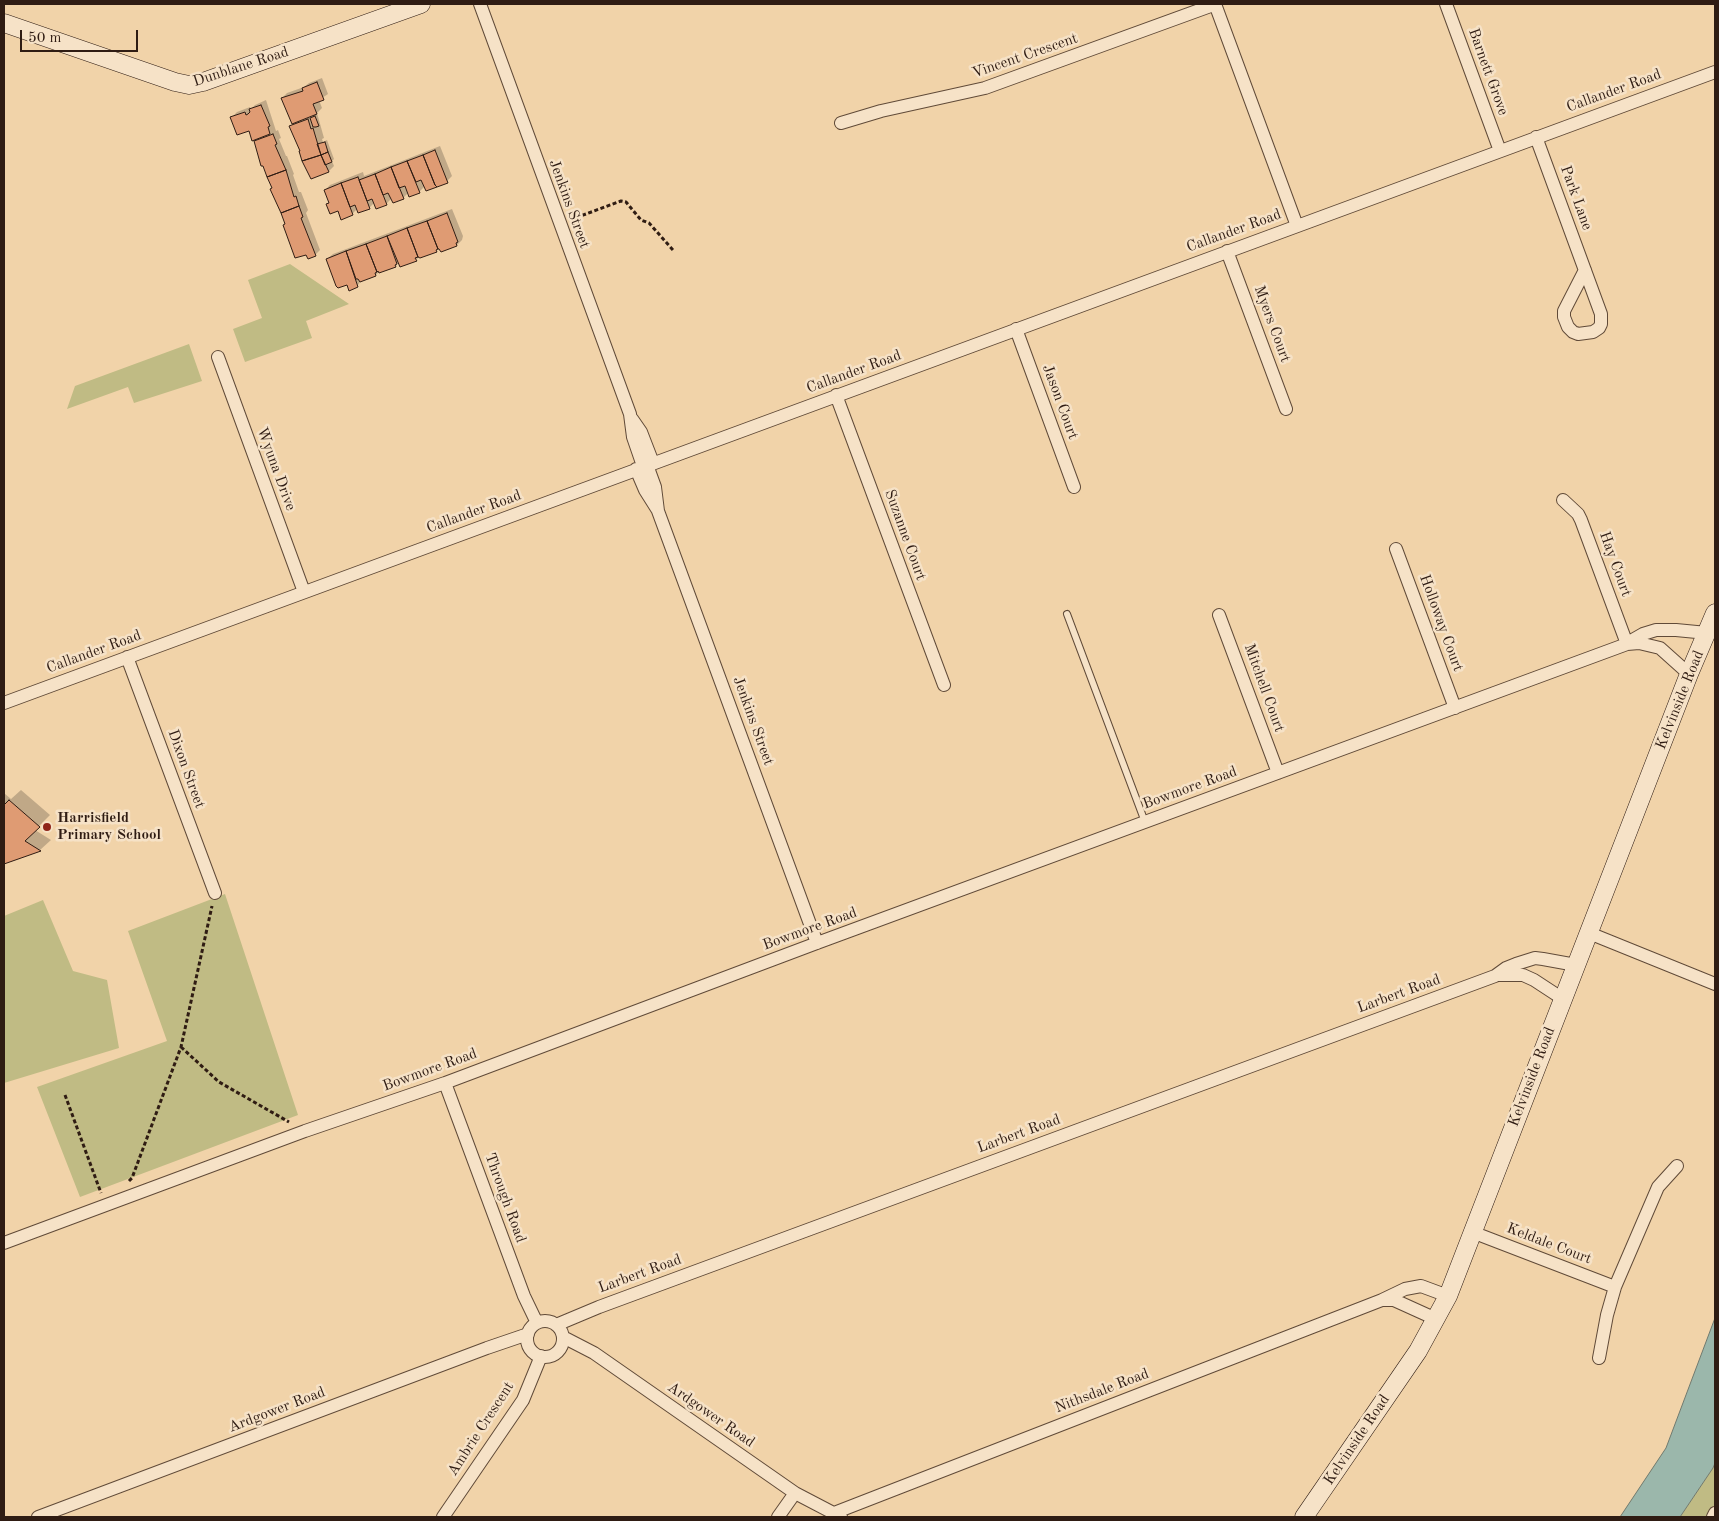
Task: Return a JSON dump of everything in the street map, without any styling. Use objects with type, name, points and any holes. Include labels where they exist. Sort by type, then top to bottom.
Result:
[{"type":"street","name":"Dunblane Road","points":[[4,22],[174,82],[189,84],[212,79],[421,4]]},
{"type":"street","name":"Jenkins Street","points":[[480,4],[630,414],[640,432],[650,500],[658,510],[817,943]]},
{"type":"street","name":"Vincent Crescent","points":[[841,123],[897,107],[985,88],[1216,4],[1297,226]]},
{"type":"street","name":"Barnett Grove","points":[[1446,4],[1500,151]]},
{"type":"street","name":"Callander Road","points":[[4,703],[1715,72]]},
{"type":"street","name":"Park Lane","points":[[1536,137],[1585,270],[1602,319],[1599,328],[1593,332],[1578,334],[1572,332],[1568,327],[1564,311],[1585,270]]},
{"type":"street","name":"Myers Court","points":[[1227,251],[1286,409]]},
{"type":"street","name":"Jason Court","points":[[1016,329],[1074,487]]},
{"type":"street","name":"Wyuna Drive","points":[[218,357],[304,592]]},
{"type":"street","name":"Suzanne Court","points":[[836,396],[944,685]]},
{"type":"street","name":"Hay Court","points":[[1563,500],[1578,514],[1581,520],[1627,644]]},
{"type":"street","name":"Holloway Court","points":[[1396,549],[1455,708]]},
{"type":"street","name":"Kelvinside Road","points":[[1304,1517],[1418,1351],[1448,1296],[1689,674],[1715,613]]},
{"type":"street","name":"Mitchell Court","points":[[1219,615],[1278,773]]},
{"type":"street","name":"Bowmore Road","points":[[1627,644],[1636,637],[1656,630],[1707,633]]},
{"type":"street","name":"Bowmore Road","points":[[4,1244],[305,1131],[445,1083],[817,943],[1627,644],[1640,643],[1660,648],[1689,674]]},
{"type":"street","name":"Dixon Street","points":[[127,657],[214,893]]},
{"type":"street","points":[[1589,934],[1715,984]]},
{"type":"street","name":"Larbert Road","points":[[556,1325],[598,1307],[1495,976],[1506,968],[1535,958],[1576,966]]},
{"type":"street","name":"Larbert Road","points":[[1495,976],[1523,975],[1563,999]]},
{"type":"street","name":"Through Road","points":[[445,1083],[524,1296],[537,1323]]},
{"type":"street","points":[[1599,1358],[1607,1315],[1615,1287],[1658,1188],[1677,1166]]},
{"type":"street","name":"Keldale Court","points":[[1472,1232],[1615,1287]]},
{"type":"street","name":"Nithsdale Road","points":[[837,1515],[1382,1300],[1413,1286],[1425,1287],[1448,1296]]},
{"type":"street","points":[[1382,1300],[1394,1300],[1436,1320]]},
{"type":"street","points":[[547,1321],[560,1328],[563,1337],[561,1348],[552,1356],[541,1356],[531,1350],[528,1334],[537,1323],[547,1321]]},
{"type":"street","name":"Ardgower Road","points":[[38,1517],[478,1351],[528,1334]]},
{"type":"street","name":"Ardgower Road","points":[[563,1337],[594,1353],[795,1493],[837,1515]]},
{"type":"street","name":"Ambrie Crescent","points":[[443,1517],[523,1400],[541,1356]]},
{"type":"street","points":[[778,1517],[795,1493]]},
{"type":"street","points":[[1713,1517],[1715,1513]]},
{"type":"lane","points":[[1067,614],[1146,822]]},
{"type":"path","points":[[557,217],[573,212],[575,218],[621,201],[626,202],[641,220],[649,223],[673,250]]},
{"type":"path","points":[[123,1188],[132,1178],[182,1047],[214,893]]},
{"type":"path","points":[[182,1047],[219,1082],[305,1131]]},
{"type":"path","points":[[65,1095],[106,1207]]},
{"type":"shaded area","points":[[290,264],[349,304],[306,321],[312,338],[245,362],[233,329],[262,318],[248,280]]},
{"type":"shaded area","points":[[189,344],[202,381],[134,403],[128,387],[67,409],[75,386]]},
{"type":"shaded area","points":[[225,894],[298,1115],[80,1197],[37,1087],[167,1041],[128,931]]},
{"type":"shaded area","points":[[43,900],[73,971],[107,980],[119,1048],[4,1083],[4,916]]},
{"type":"shaded area","points":[[1715,1318],[1715,1463],[1713,1468],[1680,1517],[1620,1517],[1666,1448]]},
{"type":"shaded area","points":[[1715,1463],[1715,1517],[1680,1517],[1713,1468]]},
{"type":"building","points":[[317,82],[324,100],[313,104],[317,114],[292,124],[281,98],[303,91],[302,88]]},
{"type":"building","points":[[261,105],[270,126],[268,127],[270,134],[252,141],[249,131],[237,135],[230,117],[245,112],[246,115],[250,112],[249,109]]},
{"type":"building","points":[[315,116],[319,126],[313,127],[310,118]]},
{"type":"building","points":[[308,119],[311,129],[313,128],[321,155],[302,161],[300,151],[289,126]]},
{"type":"building","points":[[273,134],[277,144],[275,145],[286,170],[267,177],[263,166],[261,166],[254,141]]},
{"type":"building","points":[[325,142],[328,152],[321,155],[317,144]]},
{"type":"building","points":[[435,150],[448,183],[437,187],[423,155]]},
{"type":"building","points":[[328,152],[332,162],[325,165],[321,155]]},
{"type":"building","points":[[321,155],[329,172],[311,179],[302,161]]},
{"type":"building","points":[[423,155],[437,187],[426,191],[421,180],[416,182],[407,161]]},
{"type":"building","points":[[407,161],[420,193],[409,197],[405,186],[399,188],[391,167]]},
{"type":"building","points":[[391,167],[404,199],[393,203],[388,193],[383,195],[375,174]]},
{"type":"building","points":[[286,170],[294,197],[296,196],[299,206],[281,213],[270,189],[272,188],[267,177]]},
{"type":"building","points":[[375,174],[387,205],[376,209],[372,199],[367,201],[359,180]]},
{"type":"building","points":[[358,177],[370,209],[358,213],[355,205],[350,207],[341,183]]},
{"type":"building","points":[[341,183],[353,215],[341,220],[338,211],[330,214],[326,204],[329,203],[324,190]]},
{"type":"building","points":[[299,206],[303,217],[301,218],[316,256],[308,259],[306,255],[295,258],[283,225],[285,224],[281,213]]},
{"type":"building","points":[[447,213],[458,242],[456,243],[457,246],[441,252],[427,221]]},
{"type":"building","points":[[427,221],[438,249],[436,250],[437,252],[420,258],[407,228]]},
{"type":"building","points":[[407,228],[418,257],[415,258],[417,261],[400,267],[387,236]]},
{"type":"building","points":[[387,236],[397,264],[395,265],[396,267],[379,273],[366,244]]},
{"type":"building","points":[[366,244],[377,272],[375,273],[376,276],[360,282],[356,279],[346,251]]},
{"type":"building","points":[[346,251],[358,287],[349,291],[347,285],[338,288],[336,286],[326,259]]},
{"type":"building","points":[[9,800],[40,827],[25,841],[41,851],[4,864],[4,805]]},
{"type":"place","name":"Harrisfield Primary School","points":[[47,827]]}]
